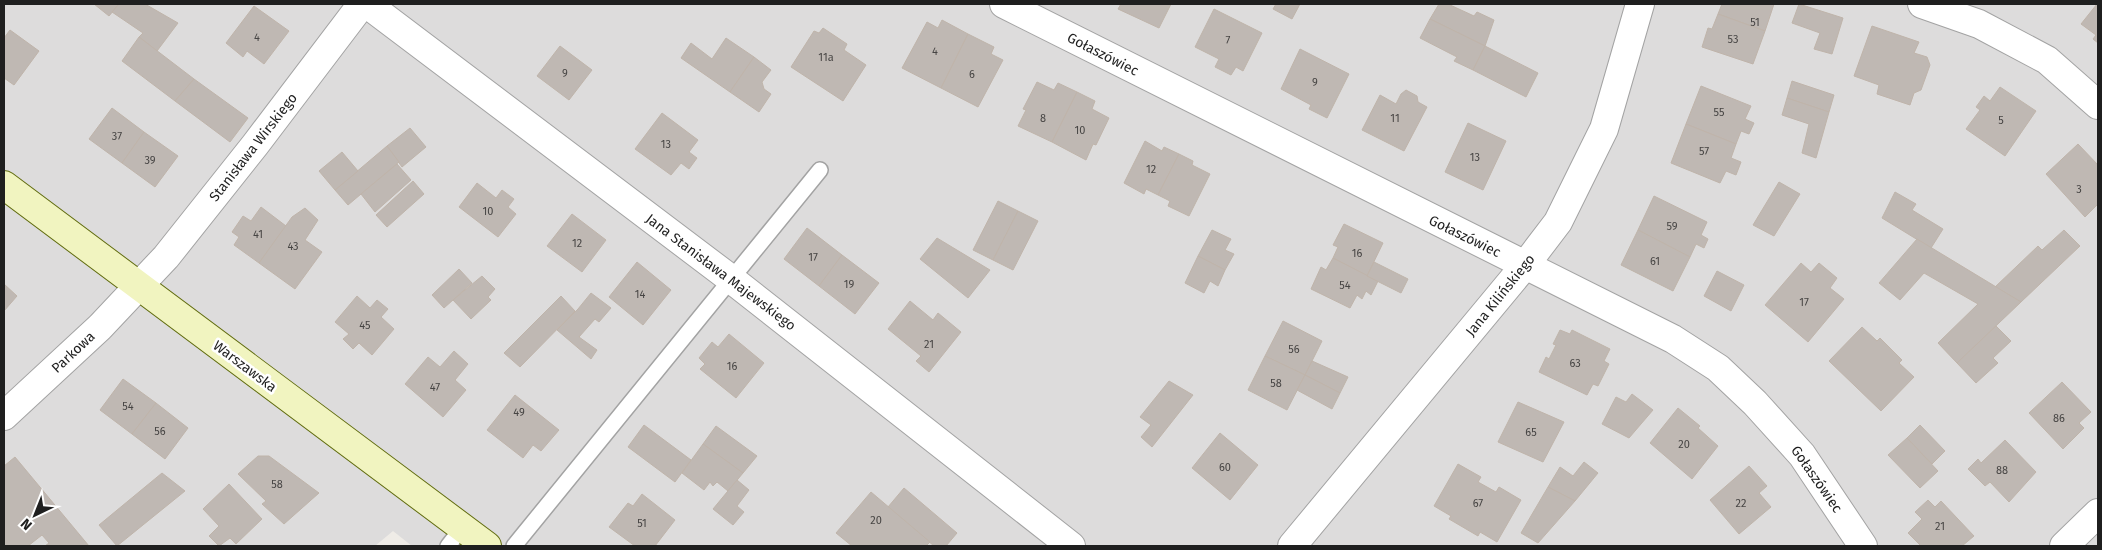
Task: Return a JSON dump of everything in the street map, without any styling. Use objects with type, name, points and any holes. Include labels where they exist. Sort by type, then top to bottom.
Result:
[{"type":"main road","name":"Warszawska","points":[[4,185],[140,287],[455,537],[487,546]]},
{"type":"street","name":"Stanisława Wirskiego","points":[[140,287],[249,153],[362,4]]},
{"type":"street","name":"Jana Stanisława Majewskiego","points":[[367,4],[731,279],[1071,546]]},
{"type":"street","name":"Gołaszówiec","points":[[1004,4],[1258,133],[1526,264],[1673,339],[1718,368],[1755,403],[1802,454],[1863,546]]},
{"type":"street","name":"Jana Kilińskiego","points":[[1292,546],[1526,264],[1558,222],[1604,129],[1640,4]]},
{"type":"street","points":[[1922,4],[1979,24],[2047,60],[2098,105]]},
{"type":"street","name":"Parkowa","points":[[4,416],[140,287]]},
{"type":"street","points":[[2064,546],[2098,513]]},
{"type":"lane","points":[[514,546],[820,170]]},
{"type":"shaded area","points":[[4,4],[2098,4],[2098,546],[412,546],[393,531],[375,546],[4,546]]},
{"type":"building","points":[[94,4],[119,4],[109,16]]},
{"type":"building","points":[[119,4],[145,4],[178,23],[157,51],[139,37],[143,33],[112,12]]},
{"type":"building","points":[[1121,4],[1171,4],[1159,28],[1118,9]]},
{"type":"building","points":[[1276,4],[1300,4],[1292,19],[1273,9]]},
{"type":"building","points":[[1439,4],[1448,4],[1474,16],[1477,12],[1494,20],[1485,46],[1430,19]]},
{"type":"building","points":[[1722,4],[1774,4],[1765,31],[1718,14]]},
{"type":"building","points":[[1799,4],[1843,18],[1832,54],[1814,49],[1820,33],[1792,23]]},
{"type":"building","points":[[2097,4],[2098,43],[2093,39],[2096,35],[2081,24]]},
{"type":"building","points":[[254,6],[289,31],[264,64],[247,51],[243,57],[226,43]]},
{"type":"building","points":[[1214,9],[1262,33],[1243,71],[1236,67],[1231,75],[1215,67],[1219,59],[1195,47]]},
{"type":"building","points":[[1718,14],[1765,31],[1753,64],[1702,47],[1708,28],[1712,29]]},
{"type":"building","points":[[1430,19],[1485,46],[1473,70],[1454,61],[1457,57],[1420,38]]},
{"type":"building","points":[[942,20],[968,34],[941,88],[902,68],[927,22],[938,28]]},
{"type":"building","points":[[1872,26],[1919,42],[1914,53],[1927,57],[1930,65],[1921,90],[1914,93],[1910,105],[1877,94],[1879,85],[1854,76]]},
{"type":"building","points":[[823,28],[847,44],[844,50],[866,65],[843,101],[791,67],[814,31],[819,33]]},
{"type":"building","points":[[10,30],[39,51],[14,85],[4,78],[4,38]]},
{"type":"building","points":[[968,34],[994,47],[991,54],[1003,60],[978,107],[941,88]]},
{"type":"building","points":[[139,37],[194,79],[175,101],[122,61]]},
{"type":"building","points":[[726,38],[754,57],[730,92],[681,58],[691,43],[712,59]]},
{"type":"building","points":[[560,46],[592,70],[569,100],[537,76]]},
{"type":"building","points":[[1485,46],[1538,73],[1526,97],[1473,70]]},
{"type":"building","points":[[1300,49],[1349,74],[1327,118],[1309,109],[1311,105],[1281,89]]},
{"type":"building","points":[[754,57],[771,70],[762,82],[764,89],[771,94],[759,112],[730,92]]},
{"type":"building","points":[[194,79],[248,118],[230,142],[175,101]]},
{"type":"building","points":[[1792,81],[1834,95],[1829,112],[1787,98]]},
{"type":"building","points":[[1037,82],[1054,90],[1058,83],[1077,92],[1052,142],[1018,126],[1026,110],[1023,109]]},
{"type":"building","points":[[1701,86],[1751,106],[1745,119],[1754,123],[1749,134],[1741,131],[1736,144],[1686,124]]},
{"type":"building","points":[[2000,87],[2036,111],[2005,156],[1966,129],[1980,110],[1976,107],[1984,96],[1990,101]]},
{"type":"building","points":[[1406,90],[1417,96],[1418,102],[1427,107],[1404,151],[1362,130],[1380,95],[1396,104],[1401,94]]},
{"type":"building","points":[[1077,92],[1095,101],[1092,109],[1109,118],[1096,145],[1093,144],[1086,160],[1052,142]]},
{"type":"building","points":[[1787,98],[1829,112],[1816,158],[1802,153],[1809,124],[1782,115]]},
{"type":"building","points":[[112,108],[144,132],[122,163],[89,139]]},
{"type":"building","points":[[662,113],[698,140],[689,152],[697,158],[689,169],[681,163],[671,175],[635,149]]},
{"type":"building","points":[[1468,123],[1506,141],[1483,190],[1445,172]]},
{"type":"building","points":[[1686,124],[1736,144],[1731,158],[1741,162],[1736,175],[1726,171],[1720,183],[1671,163]]},
{"type":"building","points":[[410,128],[426,147],[402,167],[387,146]]},
{"type":"building","points":[[144,132],[178,156],[155,187],[122,163]]},
{"type":"building","points":[[1145,141],[1162,151],[1164,147],[1179,154],[1158,195],[1146,189],[1144,194],[1124,183]]},
{"type":"building","points":[[2078,144],[2098,165],[2098,204],[2085,217],[2046,174]]},
{"type":"building","points":[[387,146],[399,162],[348,205],[335,190]]},
{"type":"building","points":[[342,152],[358,171],[335,190],[319,171]]},
{"type":"building","points":[[1179,154],[1193,161],[1192,165],[1210,174],[1189,216],[1168,206],[1170,201],[1158,195]]},
{"type":"building","points":[[397,164],[411,180],[375,212],[361,194]]},
{"type":"building","points":[[413,181],[424,194],[387,227],[376,215]]},
{"type":"building","points":[[1779,182],[1800,194],[1774,236],[1753,225]]},
{"type":"building","points":[[477,183],[496,198],[502,190],[514,199],[508,207],[516,214],[498,237],[459,207]]},
{"type":"building","points":[[1895,192],[1916,204],[1912,210],[1943,229],[1931,248],[1882,218]]},
{"type":"building","points":[[1654,196],[1707,222],[1701,235],[1708,239],[1704,248],[1696,244],[1690,257],[1638,230]]},
{"type":"building","points":[[998,201],[1018,211],[993,260],[973,250]]},
{"type":"building","points":[[261,207],[286,226],[259,263],[234,245],[239,237],[232,232],[243,216],[251,221]]},
{"type":"building","points":[[305,208],[318,220],[305,240],[322,252],[295,289],[259,263],[292,217]]},
{"type":"building","points":[[1018,211],[1038,221],[1013,270],[993,260]]},
{"type":"building","points":[[572,214],[606,240],[582,272],[547,246]]},
{"type":"building","points":[[1344,224],[1383,243],[1367,276],[1333,258],[1338,247],[1333,245]]},
{"type":"building","points":[[807,228],[842,255],[819,286],[784,259]]},
{"type":"building","points":[[1212,230],[1231,239],[1225,250],[1234,254],[1225,270],[1198,256]]},
{"type":"building","points":[[1638,230],[1690,257],[1673,291],[1621,265]]},
{"type":"building","points":[[2064,230],[2080,246],[2021,302],[1995,287],[2038,246],[2042,250]]},
{"type":"building","points":[[937,238],[990,270],[968,298],[920,259]]},
{"type":"building","points":[[1917,239],[2021,302],[1957,363],[1938,343],[1978,304],[1924,273],[1900,300],[1879,283]]},
{"type":"building","points":[[842,255],[879,283],[855,314],[819,286]]},
{"type":"building","points":[[1198,256],[1225,270],[1218,286],[1210,281],[1204,293],[1185,283]]},
{"type":"building","points":[[1333,258],[1378,281],[1371,295],[1366,291],[1362,299],[1357,295],[1350,308],[1311,289],[1321,267],[1326,270]]},
{"type":"building","points":[[637,262],[671,290],[643,325],[609,297]]},
{"type":"building","points":[[1374,262],[1408,279],[1401,293],[1367,276]]},
{"type":"building","points":[[1801,263],[1811,272],[1819,263],[1837,278],[1830,288],[1844,299],[1808,342],[1765,305]]},
{"type":"building","points":[[459,269],[472,283],[444,308],[432,295]]},
{"type":"building","points":[[1717,271],[1744,285],[1731,311],[1704,296]]},
{"type":"building","points":[[482,276],[495,289],[488,297],[491,300],[471,319],[453,300]]},
{"type":"building","points":[[4,284],[17,296],[4,311]]},
{"type":"building","points":[[591,293],[611,308],[599,322],[595,319],[579,337],[597,350],[591,359],[557,330]]},
{"type":"building","points":[[357,296],[370,308],[377,300],[388,309],[381,317],[394,329],[372,355],[359,343],[353,349],[343,339],[349,334],[335,322]]},
{"type":"building","points":[[561,296],[575,311],[520,367],[504,353]]},
{"type":"building","points":[[910,301],[933,320],[938,313],[961,332],[929,372],[916,361],[921,356],[888,329]]},
{"type":"building","points":[[1283,321],[1322,341],[1305,375],[1265,356]]},
{"type":"building","points":[[1996,326],[2011,341],[1993,358],[1998,363],[1976,383],[1957,363]]},
{"type":"building","points":[[1862,327],[1877,341],[1880,338],[1902,360],[1899,363],[1914,377],[1881,411],[1829,361]]},
{"type":"building","points":[[1560,330],[1570,334],[1572,330],[1610,349],[1604,361],[1609,364],[1598,386],[1593,384],[1587,395],[1539,372],[1546,357],[1549,359],[1556,345],[1553,344]]},
{"type":"building","points":[[729,334],[764,363],[736,398],[700,369],[705,364],[699,358],[712,342],[718,347]]},
{"type":"building","points":[[454,351],[468,364],[455,380],[466,390],[443,417],[405,384],[428,357],[440,367]]},
{"type":"building","points":[[1265,356],[1305,375],[1287,410],[1248,390]]},
{"type":"building","points":[[1312,361],[1348,377],[1340,393],[1305,375]]},
{"type":"building","points":[[1305,375],[1340,393],[1332,409],[1297,390]]},
{"type":"building","points":[[123,379],[156,403],[132,434],[100,410]]},
{"type":"building","points":[[1169,381],[1193,395],[1152,447],[1141,437],[1151,425],[1140,417]]},
{"type":"building","points":[[2062,382],[2091,412],[2079,423],[2084,428],[2063,449],[2029,413]]},
{"type":"building","points":[[1632,394],[1653,410],[1629,438],[1602,424],[1616,397],[1626,402]]},
{"type":"building","points":[[515,395],[559,430],[541,451],[533,445],[523,458],[487,430]]},
{"type":"building","points":[[1518,402],[1564,422],[1543,462],[1498,442]]},
{"type":"building","points":[[156,403],[188,428],[165,459],[132,434]]},
{"type":"building","points":[[1678,408],[1700,426],[1698,428],[1718,446],[1692,479],[1650,443]]},
{"type":"building","points":[[644,425],[691,460],[675,482],[628,447]]},
{"type":"building","points":[[1920,425],[1945,451],[1932,464],[1907,438]]},
{"type":"building","points":[[716,426],[757,456],[743,473],[703,444]]},
{"type":"building","points":[[1220,433],[1258,465],[1230,500],[1192,468]]},
{"type":"building","points":[[1907,438],[1938,471],[1920,488],[1888,455]]},
{"type":"building","points":[[2005,440],[2036,472],[2009,502],[1990,482],[1985,486],[1968,469],[1978,459],[1981,463]]},
{"type":"building","points":[[703,444],[743,473],[728,491],[717,482],[713,486],[710,482],[704,490],[682,473]]},
{"type":"building","points":[[258,456],[269,456],[319,493],[284,524],[262,504],[266,501],[238,474]]},
{"type":"building","points":[[15,457],[89,546],[45,546],[49,543],[42,535],[28,546],[4,546],[4,466]]},
{"type":"building","points":[[1584,462],[1598,473],[1575,501],[1548,487],[1560,467],[1573,476]]},
{"type":"building","points":[[1458,464],[1481,477],[1478,482],[1496,492],[1499,487],[1521,500],[1497,542],[1480,532],[1478,536],[1449,519],[1451,516],[1434,506]]},
{"type":"building","points":[[1749,466],[1767,486],[1759,493],[1771,507],[1739,534],[1710,500]]},
{"type":"building","points":[[162,473],[185,491],[117,546],[99,525]]},
{"type":"building","points":[[737,480],[749,490],[737,506],[744,512],[733,525],[713,509]]},
{"type":"building","points":[[229,484],[262,519],[236,544],[230,538],[219,546],[209,536],[219,526],[203,509]]},
{"type":"building","points":[[1548,487],[1575,501],[1538,543],[1521,533]]},
{"type":"building","points":[[904,488],[957,533],[946,546],[934,546],[888,507]]},
{"type":"building","points":[[871,492],[930,542],[926,546],[852,546],[836,533]]},
{"type":"building","points":[[642,494],[675,520],[655,546],[635,546],[609,527],[628,503],[633,506]]},
{"type":"building","points":[[1928,500],[1935,507],[1941,501],[1974,536],[1962,546],[1921,546],[1908,533],[1922,519],[1915,512]]}]
